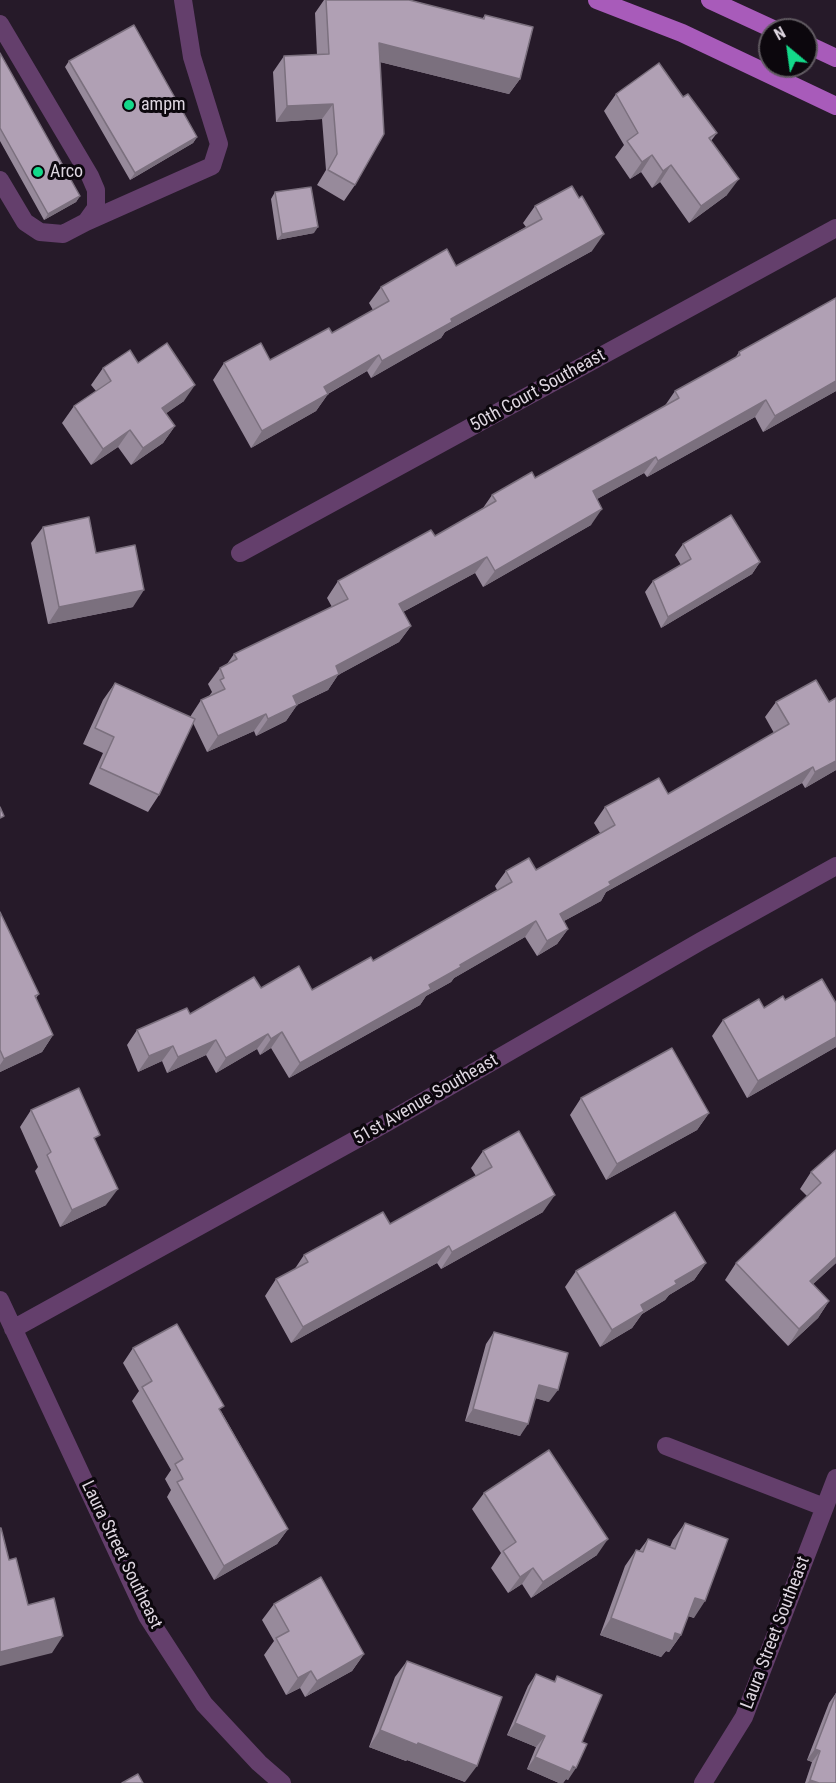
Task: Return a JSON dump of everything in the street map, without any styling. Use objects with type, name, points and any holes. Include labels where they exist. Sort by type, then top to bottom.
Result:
[{"type":"main road","points":[[597,0],[682,33],[836,106]]},
{"type":"main road","points":[[710,0],[758,22]]},
{"type":"main road","points":[[818,50],[836,58]]},
{"type":"street","points":[[0,180],[25,222],[40,232],[63,234],[212,166],[219,144],[192,57],[183,0]]},
{"type":"street","points":[[0,24],[96,190],[96,208],[86,222]]},
{"type":"street","name":"50th Court Southeast","points":[[240,553],[836,228]]},
{"type":"street","name":"51st Avenue Southeast","points":[[13,1329],[386,1123],[701,941],[836,867]]},
{"type":"street","name":"Laura Street Southeast","points":[[0,1300],[147,1616],[204,1704],[259,1763],[282,1783]]},
{"type":"street","points":[[666,1446],[824,1507]]},
{"type":"street","name":"Laura Street Southeast","points":[[704,1783],[744,1717],[836,1478]]},
{"type":"building","points":[[326,0],[409,0],[484,19],[485,15],[533,27],[520,79],[379,43],[384,134],[355,185],[328,170],[337,154],[333,104],[287,106],[284,56],[329,54]]},
{"type":"building","name":"ampm","points":[[134,25],[197,137],[135,173],[69,61]]},
{"type":"building","name":"Arco","points":[[0,53],[80,196],[48,214],[0,128]]},
{"type":"building","points":[[659,63],[683,97],[688,94],[717,133],[709,138],[739,179],[701,206],[671,165],[663,171],[652,155],[642,162],[627,141],[638,133],[616,94]]},
{"type":"building","points":[[572,186],[579,198],[582,196],[604,234],[451,319],[452,322],[382,361],[379,355],[324,387],[328,394],[262,431],[224,363],[261,343],[270,360],[329,328],[332,333],[389,301],[381,287],[447,249],[456,266],[542,219],[535,206]]},
{"type":"building","points":[[311,187],[318,227],[282,234],[275,192]]},
{"type":"building","points":[[836,298],[836,381],[775,416],[766,400],[658,461],[656,457],[593,491],[602,509],[495,571],[487,557],[399,604],[411,626],[336,666],[339,674],[293,696],[297,705],[268,719],[266,714],[218,736],[201,700],[225,689],[220,680],[224,678],[220,668],[237,659],[234,654],[348,599],[338,581],[431,530],[435,536],[496,501],[492,495],[532,472],[535,478],[679,398],[675,391]]},
{"type":"building","points":[[167,343],[195,385],[162,408],[175,426],[143,448],[130,430],[103,449],[74,406],[111,381],[103,368],[130,350],[138,363]]},
{"type":"building","points":[[731,515],[760,562],[668,617],[653,581],[691,559],[683,544]]},
{"type":"building","points":[[89,517],[96,553],[135,545],[144,590],[59,607],[43,527]]},
{"type":"building","points":[[816,680],[829,702],[836,698],[836,761],[815,772],[813,767],[609,882],[611,885],[560,914],[568,929],[547,941],[536,921],[429,985],[431,989],[300,1063],[282,1032],[271,1039],[268,1034],[226,1058],[216,1040],[178,1057],[173,1046],[149,1056],[137,1030],[187,1008],[190,1014],[254,977],[261,988],[299,966],[312,990],[371,957],[373,961],[512,882],[506,871],[529,858],[536,870],[615,825],[605,807],[659,778],[668,794],[789,724],[776,702]]},
{"type":"building","points":[[115,683],[195,719],[159,795],[100,768],[114,737],[95,728]]},
{"type":"building","points":[[0,912],[39,994],[35,996],[53,1035],[4,1059],[0,1050]]},
{"type":"building","points":[[822,979],[836,1003],[836,1037],[758,1081],[723,1020],[759,999],[764,1008],[783,996],[785,1000]]},
{"type":"building","points":[[672,1048],[709,1113],[617,1164],[581,1098]]},
{"type":"building","points":[[79,1088],[100,1135],[94,1138],[118,1189],[72,1210],[47,1155],[51,1152],[31,1110]]},
{"type":"building","points":[[519,1131],[555,1195],[452,1252],[449,1246],[303,1327],[276,1279],[308,1262],[304,1255],[383,1212],[390,1224],[492,1167],[483,1151]]},
{"type":"building","points":[[836,1150],[836,1257],[810,1281],[829,1301],[799,1329],[736,1263],[821,1183],[811,1172]]},
{"type":"building","points":[[675,1212],[706,1263],[675,1281],[677,1284],[641,1305],[644,1311],[612,1330],[576,1271]]},
{"type":"building","points":[[177,1324],[224,1406],[219,1409],[288,1529],[224,1566],[177,1482],[183,1479],[175,1464],[183,1459],[142,1387],[152,1381],[133,1348]]},
{"type":"building","points":[[494,1332],[568,1353],[558,1390],[539,1385],[528,1424],[473,1409]]},
{"type":"building","points":[[549,1450],[608,1539],[543,1582],[533,1568],[520,1577],[503,1551],[516,1542],[484,1493]]},
{"type":"building","points":[[685,1523],[728,1539],[705,1601],[695,1598],[681,1635],[675,1633],[673,1641],[611,1618],[636,1550],[643,1552],[648,1539],[675,1549]]},
{"type":"building","points":[[0,1528],[9,1560],[16,1558],[28,1605],[54,1598],[63,1636],[0,1652]]},
{"type":"building","points":[[321,1577],[364,1654],[317,1681],[311,1671],[298,1678],[276,1638],[289,1631],[274,1604]]},
{"type":"building","points":[[407,1661],[502,1697],[477,1766],[380,1730]]},
{"type":"building","points":[[536,1674],[555,1682],[557,1676],[602,1695],[582,1742],[587,1744],[576,1768],[573,1766],[570,1772],[535,1757],[545,1736],[515,1723]]},
{"type":"building","points":[[836,1694],[836,1783],[819,1783],[810,1780],[820,1751],[815,1749]]},
{"type":"building","points":[[138,1774],[143,1783],[122,1783]]},
{"type":"place","name":"ampm","points":[[129,105]]},
{"type":"place","name":"Arco","points":[[38,172]]}]
